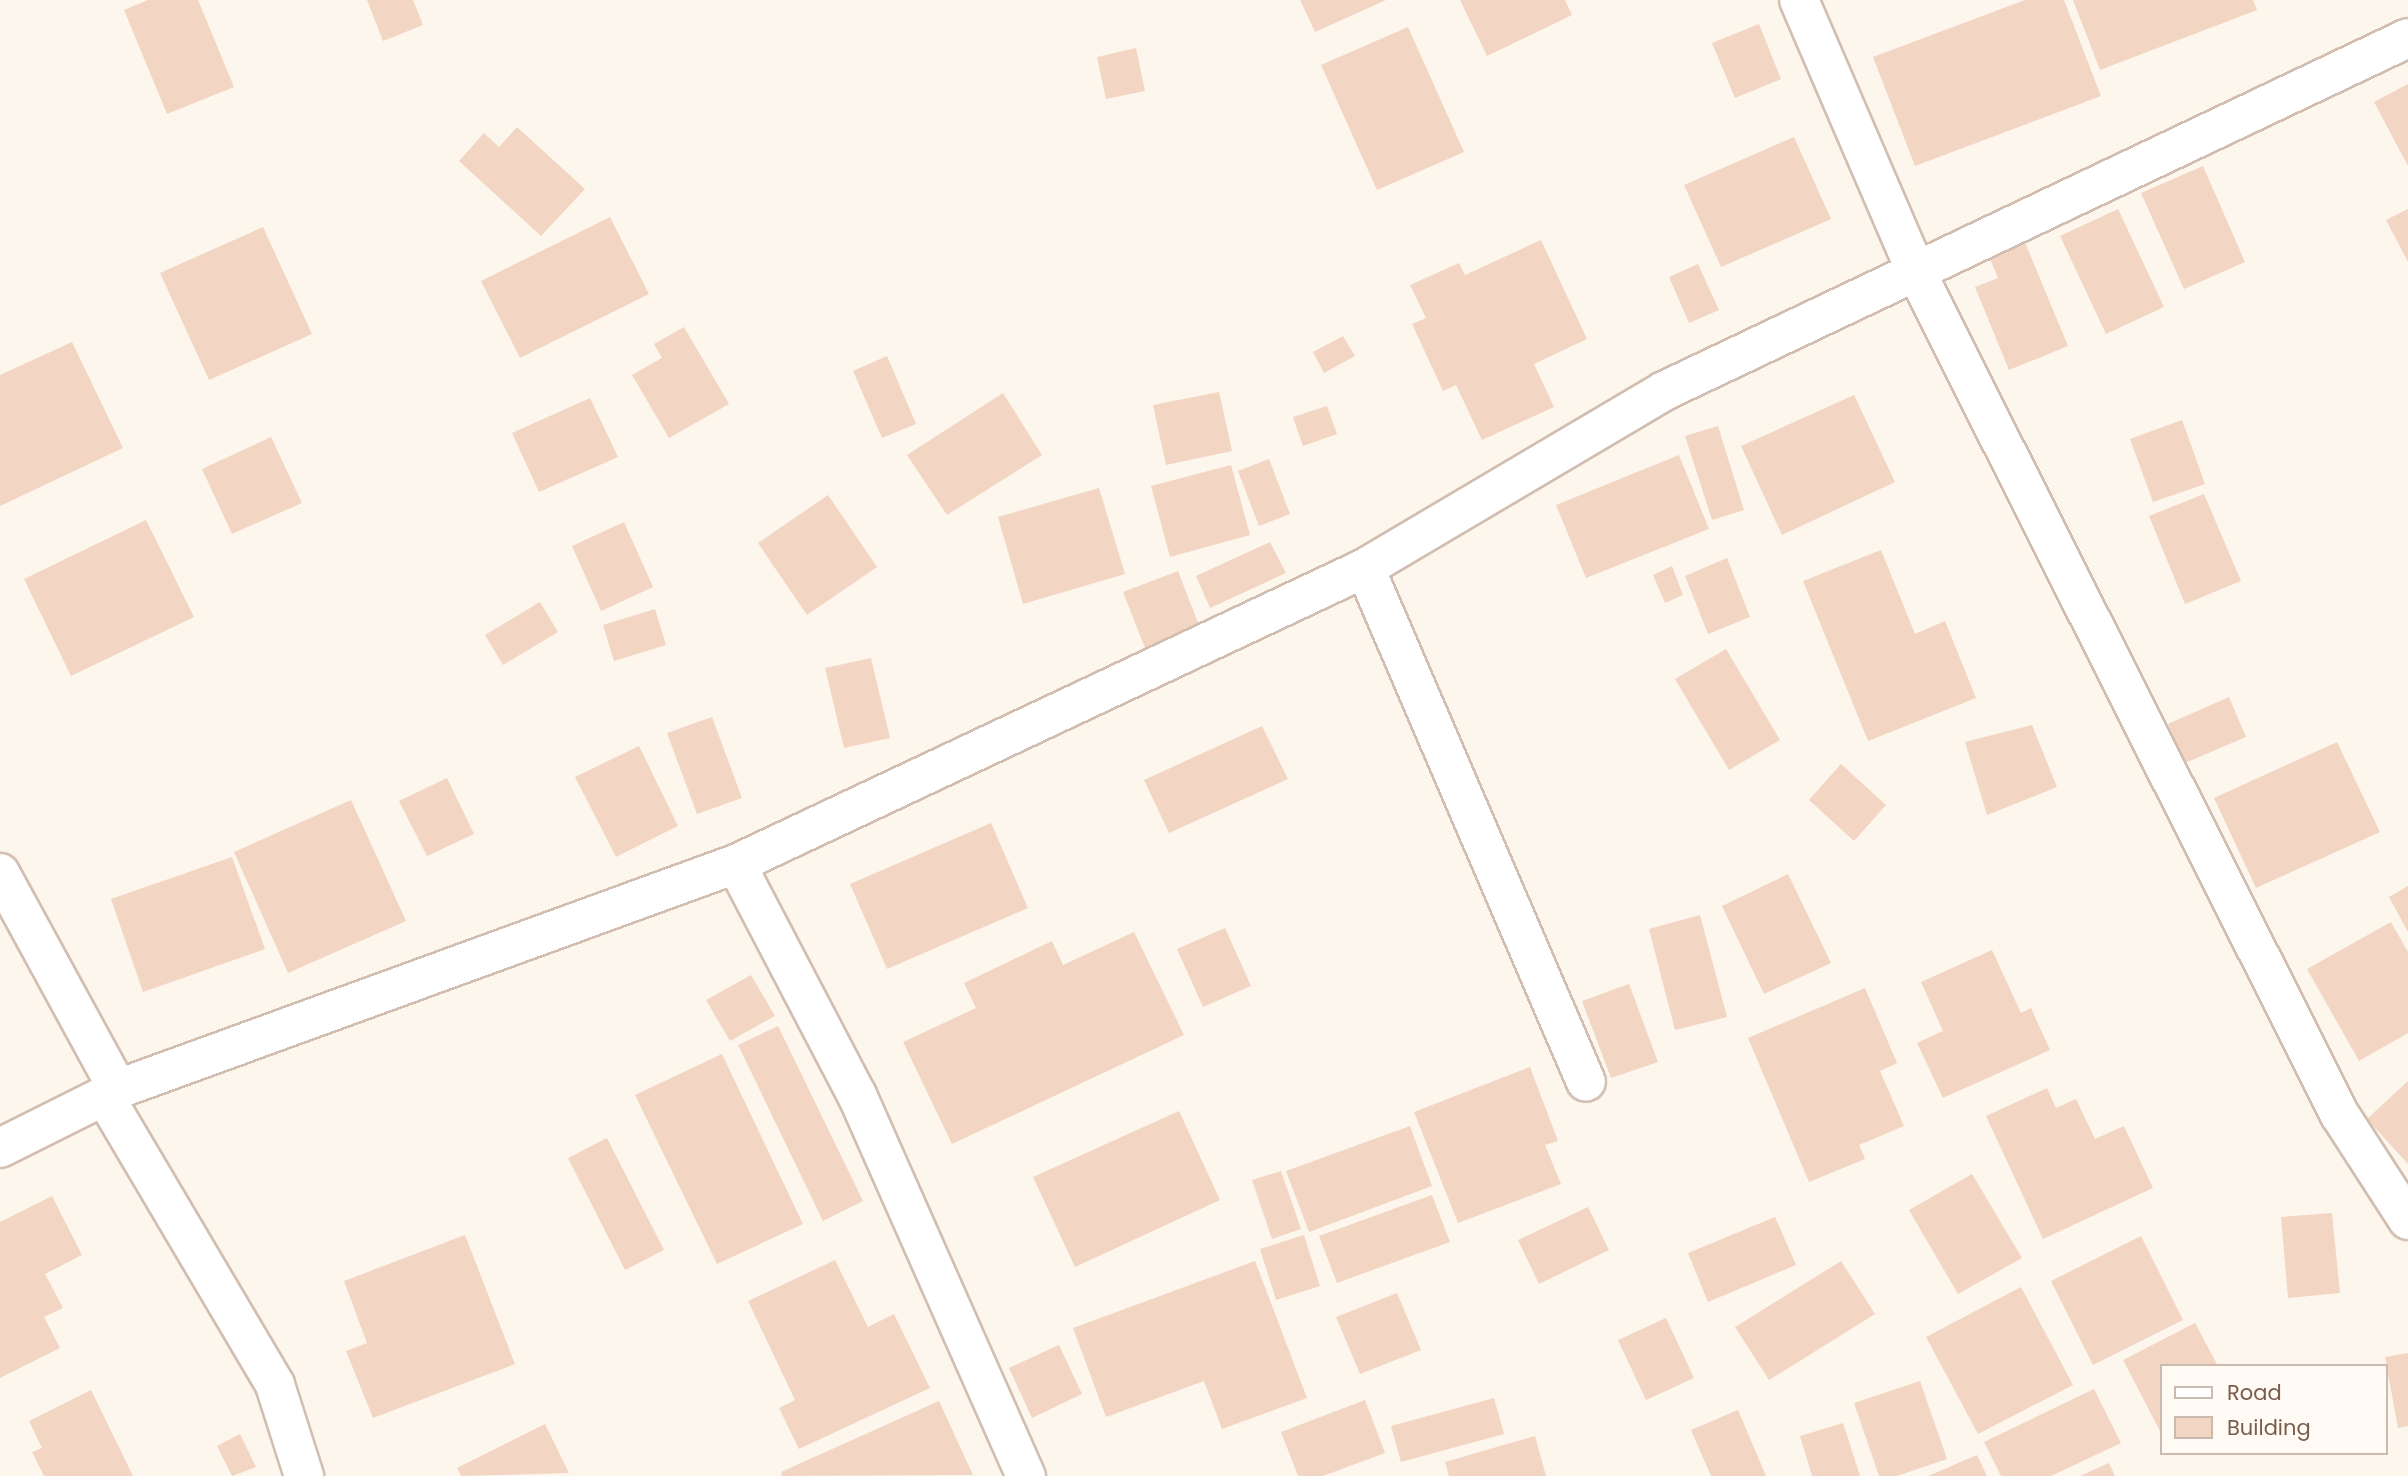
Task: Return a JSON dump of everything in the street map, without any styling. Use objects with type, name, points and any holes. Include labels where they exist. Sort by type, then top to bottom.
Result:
[{"type":"street","points":[[1799,0],[1916,272],[2340,1115],[2408,1220]]},
{"type":"street","points":[[0,1148],[112,1093],[736,864],[1365,568],[1664,391],[2408,38]]},
{"type":"street","points":[[1365,568],[1587,1082]]},
{"type":"street","points":[[736,864],[857,1095],[1026,1476]]},
{"type":"street","points":[[0,873],[112,1093],[275,1385],[304,1476]]},
{"type":"building","points":[[148,0],[198,0],[234,87],[167,114],[124,10]]},
{"type":"building","points":[[367,0],[413,0],[423,25],[383,41]]},
{"type":"building","points":[[1300,0],[1386,0],[1315,32]]},
{"type":"building","points":[[1460,0],[1565,0],[1572,15],[1487,56]]},
{"type":"building","points":[[2025,0],[2064,0],[2101,96],[1915,166],[1873,57]]},
{"type":"building","points":[[2073,0],[2253,0],[2257,10],[2100,70]]},
{"type":"building","points":[[1759,24],[1781,79],[1735,98],[1712,43]]},
{"type":"building","points":[[1408,27],[1464,152],[1377,190],[1321,65]]},
{"type":"building","points":[[1136,48],[1145,91],[1106,99],[1097,57]]},
{"type":"building","points":[[2408,84],[2408,166],[2374,102]]},
{"type":"building","points":[[517,127],[585,189],[541,236],[459,161],[484,133],[499,147]]},
{"type":"building","points":[[1794,137],[1831,219],[1721,267],[1684,185]]},
{"type":"building","points":[[2203,166],[2245,262],[2184,289],[2141,193]]},
{"type":"building","points":[[2118,209],[2164,307],[2106,334],[2060,236]]},
{"type":"building","points":[[2408,209],[2408,262],[2386,220]]},
{"type":"building","points":[[610,217],[649,294],[520,358],[481,281]]},
{"type":"building","points":[[263,227],[312,334],[209,380],[160,273]]},
{"type":"building","points":[[2022,235],[2068,346],[2009,370],[1975,287],[1998,278],[1986,249]]},
{"type":"building","points":[[1541,240],[1587,339],[1534,364],[1554,407],[1482,440],[1456,385],[1443,391],[1412,324],[1426,318],[1410,285],[1459,263],[1465,275]]},
{"type":"building","points":[[1698,264],[1719,310],[1689,323],[1669,277]]},
{"type":"building","points":[[684,327],[729,404],[669,438],[632,375],[662,358],[654,344]]},
{"type":"building","points":[[1343,336],[1355,356],[1324,373],[1313,352]]},
{"type":"building","points":[[72,342],[123,448],[0,506],[0,375]]},
{"type":"building","points":[[887,356],[916,424],[882,438],[853,371]]},
{"type":"building","points":[[1219,392],[1232,451],[1166,465],[1153,405]]},
{"type":"building","points":[[1003,393],[1042,455],[947,515],[907,455]]},
{"type":"building","points":[[1854,395],[1895,482],[1782,535],[1741,446]]},
{"type":"building","points":[[590,398],[618,457],[539,492],[512,433]]},
{"type":"building","points":[[1327,406],[1337,434],[1303,446],[1293,417]]},
{"type":"building","points":[[2182,420],[2205,484],[2153,502],[2130,439]]},
{"type":"building","points":[[1718,426],[1744,510],[1712,520],[1685,436]]},
{"type":"building","points":[[271,437],[302,503],[232,534],[202,469]]},
{"type":"building","points":[[1679,455],[1709,529],[1586,578],[1556,505]]},
{"type":"building","points":[[1269,459],[1290,514],[1259,526],[1238,471]]},
{"type":"building","points":[[1231,465],[1250,535],[1170,557],[1151,486]]},
{"type":"building","points":[[1099,488],[1125,574],[1023,604],[998,517]]},
{"type":"building","points":[[2204,494],[2241,581],[2185,604],[2149,516]]},
{"type":"building","points":[[828,495],[877,567],[807,615],[758,543]]},
{"type":"building","points":[[146,520],[194,617],[71,676],[24,579]]},
{"type":"building","points":[[624,522],[653,587],[601,611],[572,546]]},
{"type":"building","points":[[1270,542],[1286,573],[1210,608],[1196,576]]},
{"type":"building","points":[[1881,550],[1915,634],[1945,621],[1976,698],[1868,741],[1803,581]]},
{"type":"building","points":[[1727,558],[1750,617],[1708,634],[1685,576]]},
{"type":"building","points":[[1672,566],[1683,595],[1665,603],[1653,575]]},
{"type":"building","points":[[1178,571],[1200,628],[1145,648],[1123,592]]},
{"type":"building","points":[[540,602],[558,632],[503,665],[485,635]]},
{"type":"building","points":[[655,609],[666,645],[614,661],[603,625]]},
{"type":"building","points":[[1726,649],[1780,740],[1729,770],[1675,679]]},
{"type":"building","points":[[871,658],[890,738],[844,748],[825,668]]},
{"type":"building","points":[[2229,697],[2246,737],[2185,763],[2168,724]]},
{"type":"building","points":[[712,717],[742,798],[697,814],[667,733]]},
{"type":"building","points":[[2032,725],[2057,787],[1987,815],[1965,742]]},
{"type":"building","points":[[1262,726],[1288,779],[1169,833],[1144,780]]},
{"type":"building","points":[[2337,742],[2380,832],[2256,888],[2214,798]]},
{"type":"building","points":[[639,746],[678,826],[616,857],[575,777]]},
{"type":"building","points":[[1841,764],[1886,805],[1854,841],[1809,800]]},
{"type":"building","points":[[447,778],[474,834],[427,856],[399,801]]},
{"type":"building","points":[[351,800],[406,921],[288,973],[234,852]]},
{"type":"building","points":[[991,823],[1028,908],[887,969],[850,884]]},
{"type":"building","points":[[232,857],[265,949],[143,992],[111,899]]},
{"type":"building","points":[[1788,874],[1831,963],[1764,994],[1722,906]]},
{"type":"building","points":[[2408,886],[2408,932],[2389,897]]},
{"type":"building","points":[[1700,915],[1727,1017],[1675,1030],[1649,929]]},
{"type":"building","points":[[2391,922],[2408,952],[2408,1033],[2359,1061],[2307,969]]},
{"type":"building","points":[[1225,928],[1251,986],[1203,1007],[1177,949]]},
{"type":"building","points":[[1134,932],[1184,1035],[952,1144],[903,1042],[976,1008],[964,983],[1052,941],[1063,965]]},
{"type":"building","points":[[1992,950],[2021,1013],[2031,1008],[2050,1050],[1943,1098],[1917,1043],[1943,1031],[1921,982]]},
{"type":"building","points":[[751,975],[775,1016],[730,1041],[706,1000]]},
{"type":"building","points":[[1629,984],[1658,1062],[1611,1078],[1582,1001]]},
{"type":"building","points":[[1865,988],[1897,1063],[1880,1071],[1904,1126],[1859,1145],[1865,1159],[1809,1182],[1748,1038]]},
{"type":"building","points":[[778,1026],[863,1201],[823,1221],[738,1045]]},
{"type":"building","points":[[722,1054],[803,1224],[717,1264],[635,1095]]},
{"type":"building","points":[[1530,1067],[1558,1141],[1545,1145],[1561,1184],[1458,1223],[1414,1112]]},
{"type":"building","points":[[2408,1081],[2408,1164],[2367,1119]]},
{"type":"building","points":[[2047,1088],[2056,1108],[2076,1099],[2095,1139],[2124,1126],[2153,1188],[2043,1239],[1986,1116]]},
{"type":"building","points":[[1179,1111],[1220,1200],[1075,1267],[1033,1177]]},
{"type":"building","points":[[1410,1126],[1432,1186],[1309,1232],[1286,1171]]},
{"type":"building","points":[[607,1138],[664,1250],[625,1270],[568,1158]]},
{"type":"building","points":[[1281,1171],[1301,1229],[1272,1239],[1252,1180]]},
{"type":"building","points":[[1972,1174],[2022,1258],[1958,1294],[1909,1210]]},
{"type":"building","points":[[1432,1195],[1450,1242],[1337,1283],[1319,1236]]},
{"type":"building","points":[[52,1196],[82,1255],[45,1274],[63,1308],[44,1317],[60,1348],[0,1378],[0,1222]]},
{"type":"building","points":[[1588,1207],[1609,1250],[1539,1284],[1518,1240]]},
{"type":"building","points":[[2332,1213],[2340,1293],[2288,1298],[2281,1217]]},
{"type":"building","points":[[1775,1217],[1796,1265],[1708,1302],[1688,1253]]},
{"type":"building","points":[[465,1235],[515,1364],[373,1418],[346,1351],[367,1343],[344,1281]]},
{"type":"building","points":[[1304,1235],[1320,1286],[1276,1300],[1260,1249]]},
{"type":"building","points":[[2141,1236],[2183,1320],[2093,1365],[2051,1281]]},
{"type":"building","points":[[835,1260],[868,1327],[894,1314],[930,1388],[799,1449],[779,1408],[795,1400],[748,1301]]},
{"type":"building","points":[[1255,1261],[1307,1398],[1222,1429],[1204,1381],[1106,1417],[1073,1328]]},
{"type":"building","points":[[1841,1261],[1875,1314],[1769,1380],[1735,1327]]},
{"type":"building","points":[[2021,1287],[2073,1385],[1978,1434],[1926,1337]]},
{"type":"building","points":[[1397,1293],[1421,1350],[1360,1374],[1336,1317]]},
{"type":"building","points":[[1666,1318],[1694,1378],[1646,1400],[1618,1340]]},
{"type":"building","points":[[2195,1323],[2217,1364],[2160,1364],[2160,1431],[2123,1360]]},
{"type":"building","points":[[1059,1345],[1082,1394],[1032,1418],[1009,1368]]},
{"type":"building","points":[[2408,1353],[2408,1426],[2398,1428],[2385,1357]]},
{"type":"building","points":[[1920,1381],[1947,1459],[1897,1476],[1879,1476],[1854,1403]]},
{"type":"building","points":[[2094,1389],[2121,1443],[2051,1476],[2001,1476],[1984,1442]]},
{"type":"building","points":[[91,1390],[133,1476],[44,1476],[32,1452],[42,1448],[29,1421]]},
{"type":"building","points":[[1494,1398],[1504,1434],[1401,1462],[1391,1426]]},
{"type":"building","points":[[1365,1400],[1385,1453],[1323,1476],[1298,1476],[1281,1432]]},
{"type":"building","points":[[939,1401],[973,1475],[782,1476],[781,1472]]},
{"type":"building","points":[[1738,1410],[1766,1476],[1711,1476],[1691,1430]]},
{"type":"building","points":[[1843,1423],[1860,1476],[1812,1476],[1800,1436]]},
{"type":"building","points":[[545,1424],[569,1473],[461,1476],[457,1468]]},
{"type":"building","points":[[240,1434],[256,1467],[232,1476],[217,1446]]},
{"type":"building","points":[[1535,1436],[1546,1476],[1449,1476],[1445,1462]]},
{"type":"building","points":[[1977,1455],[1987,1476],[1928,1476]]},
{"type":"building","points":[[2109,1463],[2115,1476],[2080,1476]]}]
